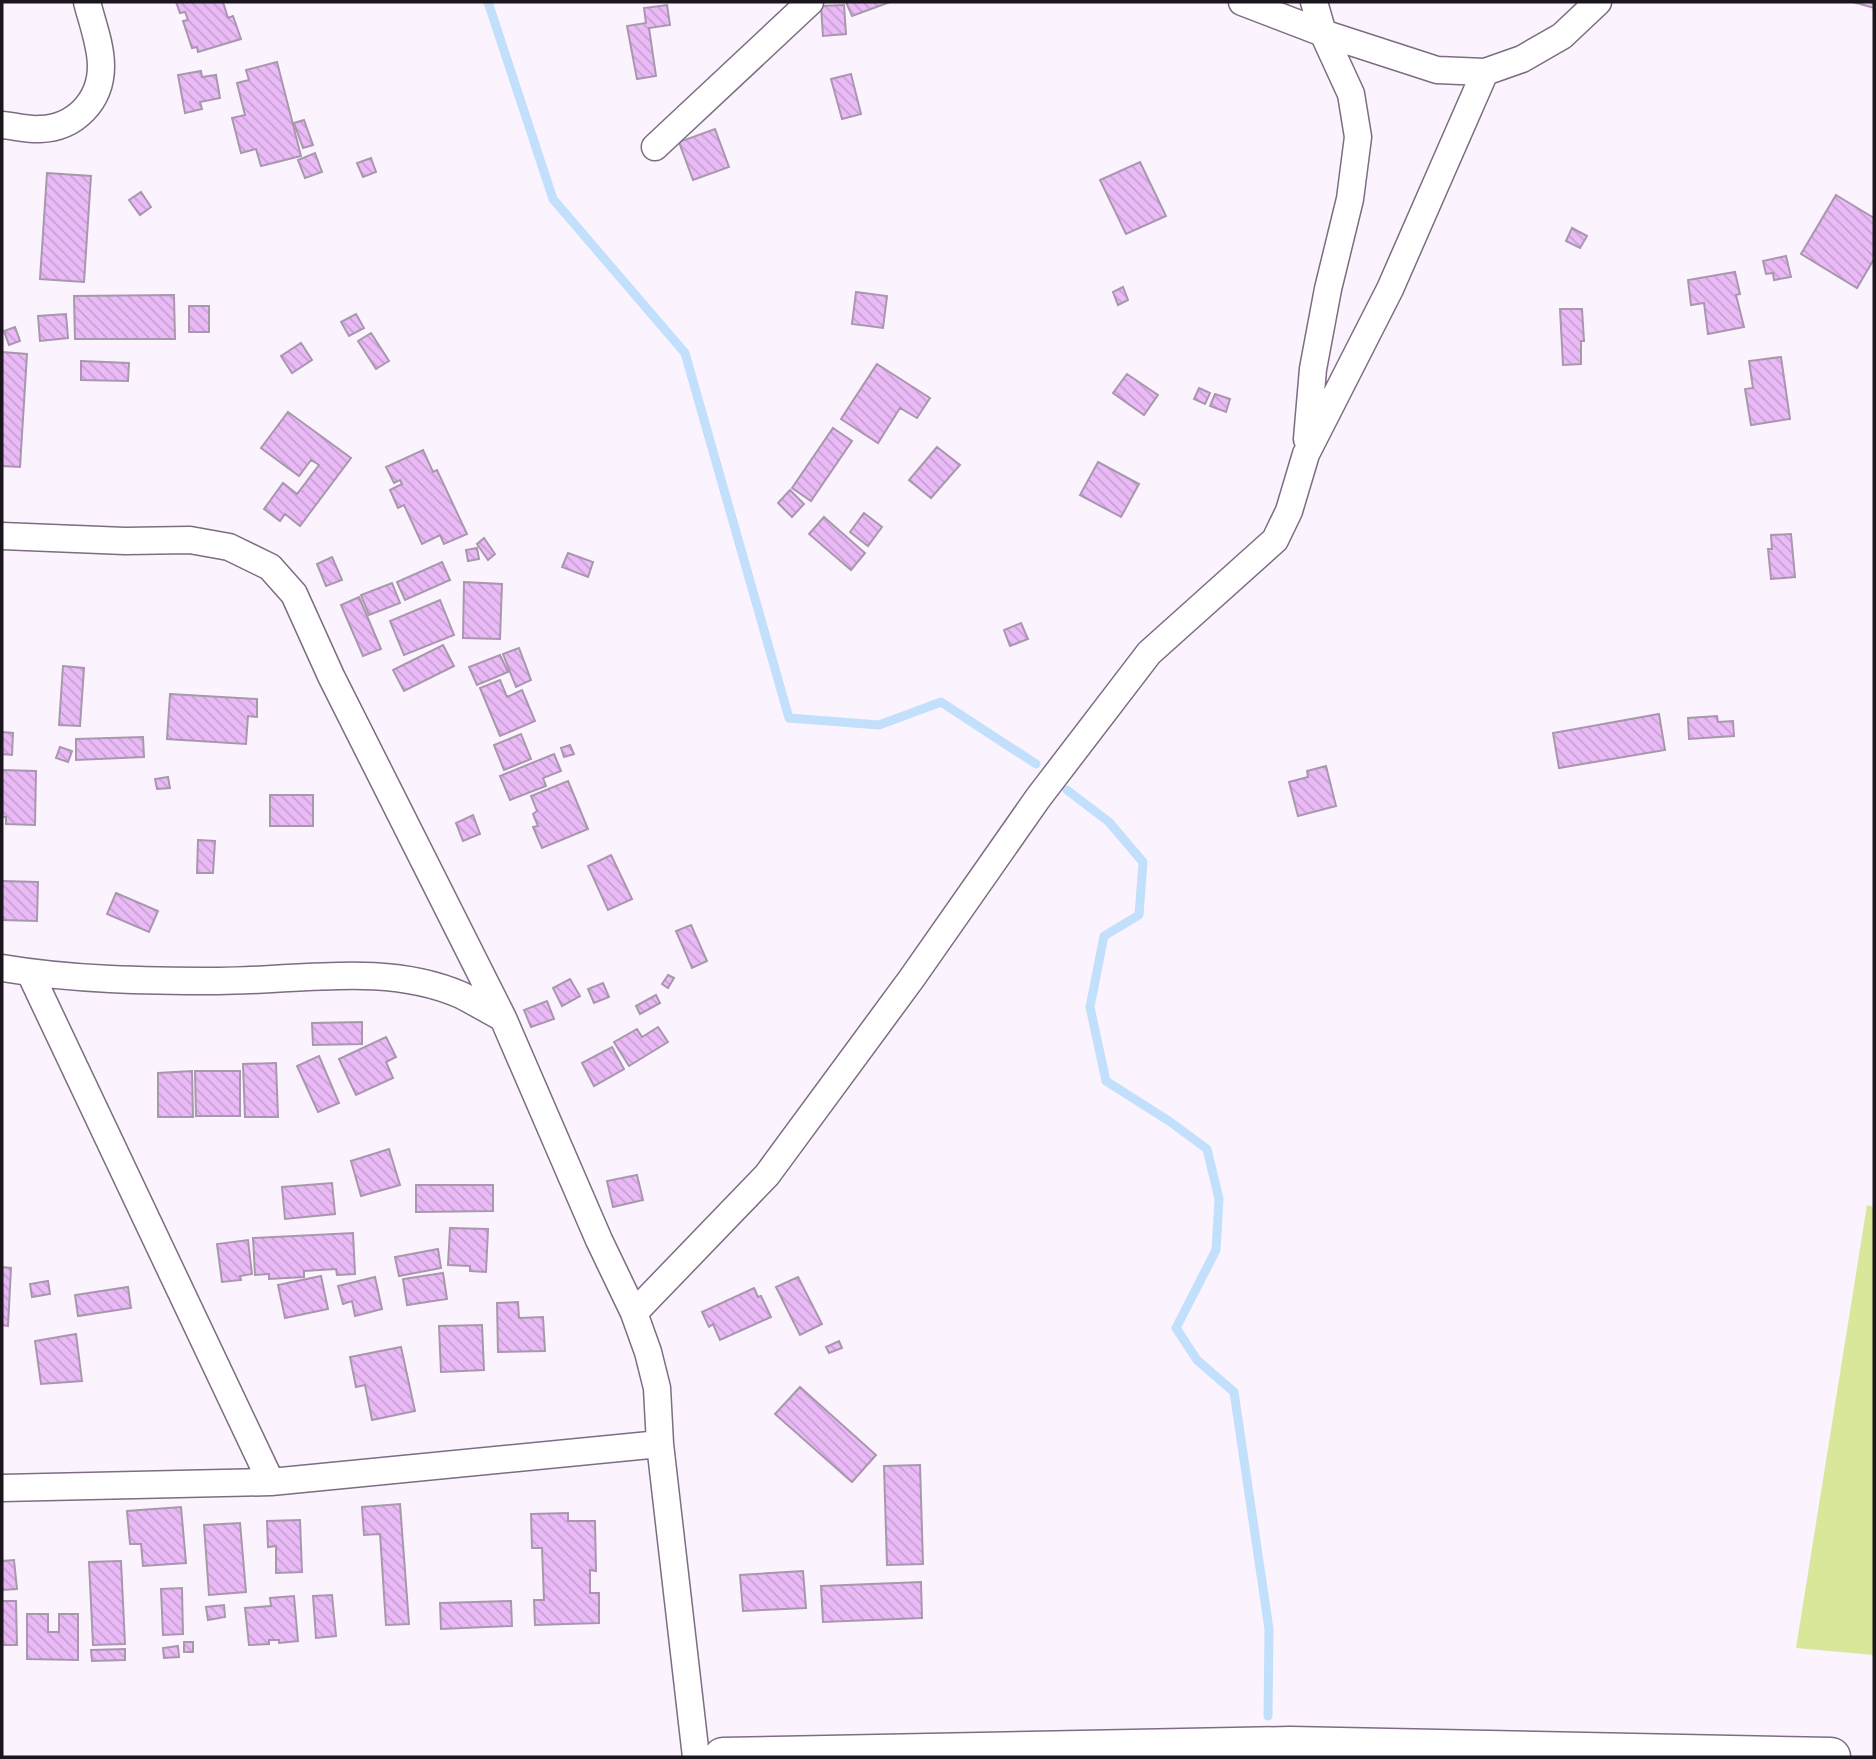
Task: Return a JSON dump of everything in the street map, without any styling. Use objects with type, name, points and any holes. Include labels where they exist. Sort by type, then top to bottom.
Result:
[{"type":"street","points":[[2,125],[40,129],[69,122],[87,110],[99,85],[101,63],[88,2]]},
{"type":"street","points":[[655,147],[810,2]]},
{"type":"street","points":[[1242,2],[1323,33],[1437,70],[1485,72],[1522,59],[1562,36],[1598,2]]},
{"type":"street","points":[[1306,454],[1313,369],[1328,289],[1350,199],[1358,137],[1351,94],[1323,33],[1314,2]]},
{"type":"street","points":[[634,1313],[768,1175],[912,978],[1038,798],[1149,653],[1275,540],[1289,511],[1306,454],[1390,289],[1485,72]]},
{"type":"street","points":[[2,536],[125,541],[190,540],[229,547],[270,567],[295,594],[331,676],[503,1018],[599,1240],[634,1313],[648,1352],[657,1388],[660,1444],[696,1757]]},
{"type":"street","points":[[2,968],[30,973],[108,978],[219,981],[361,975],[419,982],[460,995],[503,1018]]},
{"type":"street","points":[[30,973],[271,1482]]},
{"type":"street","points":[[2,1488],[271,1482],[660,1444]]},
{"type":"street","points":[[723,1757],[1276,1746],[1366,1752],[1831,1757]]},
{"type":"green space","points":[[1867,1205],[1874,1207],[1874,1655],[1796,1648]]},
{"type":"building","points":[[176,2],[223,2],[228,18],[233,16],[241,39],[198,52],[197,47],[192,48],[183,21],[188,20],[185,12],[180,13]]},
{"type":"building","points":[[846,2],[890,2],[852,16]]},
{"type":"building","points":[[1853,2],[1874,2],[1874,8]]},
{"type":"building","points":[[667,5],[670,25],[649,28],[656,76],[637,79],[627,26],[646,23],[644,8]]},
{"type":"building","points":[[844,5],[846,34],[823,36],[821,6]]},
{"type":"building","points":[[277,62],[301,156],[261,166],[256,149],[241,153],[232,118],[245,115],[237,83],[249,80],[246,70]]},
{"type":"building","points":[[201,71],[202,77],[216,75],[220,98],[200,102],[202,109],[185,113],[178,75]]},
{"type":"building","points":[[851,74],[861,114],[842,119],[831,79]]},
{"type":"building","points":[[304,120],[313,145],[303,148],[294,123]]},
{"type":"building","points":[[715,129],[729,167],[693,180],[679,142]]},
{"type":"building","points":[[315,153],[322,172],[305,178],[298,160]]},
{"type":"building","points":[[371,158],[376,172],[363,177],[357,163]]},
{"type":"building","points":[[1140,162],[1166,216],[1126,234],[1100,180]]},
{"type":"building","points":[[47,173],[91,176],[84,282],[40,279]]},
{"type":"building","points":[[141,192],[151,207],[140,215],[129,200]]},
{"type":"building","points":[[1836,195],[1874,218],[1874,259],[1857,288],[1801,254]]},
{"type":"building","points":[[1572,228],[1587,236],[1580,248],[1566,241]]},
{"type":"building","points":[[1786,256],[1791,277],[1774,280],[1773,273],[1766,274],[1763,261]]},
{"type":"building","points":[[1735,272],[1740,294],[1736,295],[1744,327],[1708,334],[1704,303],[1691,305],[1688,280]]},
{"type":"building","points":[[1123,287],[1128,300],[1118,305],[1113,292]]},
{"type":"building","points":[[856,292],[887,296],[883,328],[852,324]]},
{"type":"building","points":[[174,295],[175,339],[75,339],[74,296]]},
{"type":"building","points":[[189,306],[209,306],[209,332],[189,332]]},
{"type":"building","points":[[1560,309],[1582,309],[1584,341],[1581,341],[1581,364],[1563,365]]},
{"type":"building","points":[[66,314],[68,338],[40,341],[38,316]]},
{"type":"building","points":[[356,314],[364,328],[349,336],[341,322]]},
{"type":"building","points":[[15,327],[20,341],[9,345],[4,331]]},
{"type":"building","points":[[371,333],[389,361],[376,369],[358,341]]},
{"type":"building","points":[[301,343],[312,360],[292,373],[281,356]]},
{"type":"building","points":[[2,352],[27,354],[20,467],[2,466]]},
{"type":"building","points":[[1781,357],[1790,419],[1751,425],[1745,389],[1753,388],[1749,361]]},
{"type":"building","points":[[81,361],[129,363],[128,381],[81,380]]},
{"type":"building","points":[[877,364],[930,398],[917,418],[900,408],[878,443],[841,419]]},
{"type":"building","points":[[1127,374],[1158,395],[1144,415],[1113,393]]},
{"type":"building","points":[[1199,388],[1210,393],[1205,404],[1194,399]]},
{"type":"building","points":[[1215,394],[1230,399],[1226,412],[1210,406]]},
{"type":"building","points":[[288,412],[351,458],[300,526],[285,514],[280,521],[264,509],[283,483],[297,494],[319,465],[311,460],[299,476],[261,448]]},
{"type":"building","points":[[833,428],[852,441],[811,501],[792,488]]},
{"type":"building","points":[[937,447],[960,465],[931,498],[909,480]]},
{"type":"building","points":[[423,450],[433,472],[437,470],[467,534],[444,544],[440,535],[422,544],[404,505],[398,508],[390,490],[402,484],[400,480],[394,483],[386,467]]},
{"type":"building","points":[[1098,462],[1139,484],[1121,517],[1080,495]]},
{"type":"building","points":[[790,490],[804,504],[792,517],[778,503]]},
{"type":"building","points":[[864,513],[882,527],[868,546],[850,532]]},
{"type":"building","points":[[824,517],[865,553],[851,570],[809,534]]},
{"type":"building","points":[[1791,534],[1795,577],[1771,579],[1768,549],[1772,549],[1771,535]]},
{"type":"building","points":[[484,538],[495,554],[488,560],[477,544]]},
{"type":"building","points":[[477,548],[479,559],[468,561],[466,550]]},
{"type":"building","points":[[568,553],[593,562],[588,577],[562,567]]},
{"type":"building","points":[[332,557],[342,580],[326,586],[317,564]]},
{"type":"building","points":[[442,562],[450,580],[405,600],[397,582]]},
{"type":"building","points":[[464,582],[502,584],[500,639],[463,638]]},
{"type":"building","points":[[392,583],[400,603],[369,615],[361,595]]},
{"type":"building","points":[[359,597],[381,649],[363,656],[341,605]]},
{"type":"building","points":[[440,600],[454,635],[404,655],[390,621]]},
{"type":"building","points":[[1021,623],[1028,639],[1010,646],[1004,630]]},
{"type":"building","points":[[443,645],[454,666],[404,691],[393,670]]},
{"type":"building","points":[[519,648],[531,680],[516,687],[503,654]]},
{"type":"building","points":[[500,655],[508,672],[477,685],[469,667]]},
{"type":"building","points":[[63,666],[84,668],[80,726],[59,725]]},
{"type":"building","points":[[500,680],[507,697],[522,690],[535,721],[500,736],[480,688]]},
{"type":"building","points":[[170,694],[257,699],[257,717],[248,716],[246,744],[167,739]]},
{"type":"building","points":[[1659,714],[1665,750],[1559,768],[1553,733]]},
{"type":"building","points":[[1717,716],[1718,722],[1733,721],[1734,736],[1689,739],[1688,718]]},
{"type":"building","points":[[2,732],[13,733],[12,755],[2,754]]},
{"type":"building","points":[[521,734],[531,759],[504,770],[494,745]]},
{"type":"building","points":[[143,737],[144,757],[76,760],[76,739]]},
{"type":"building","points":[[570,745],[574,754],[564,757],[561,748]]},
{"type":"building","points":[[60,747],[72,751],[68,762],[56,758]]},
{"type":"building","points":[[554,754],[561,771],[543,778],[546,786],[510,800],[500,776]]},
{"type":"building","points":[[1326,766],[1336,806],[1298,816],[1289,782],[1308,777],[1307,771]]},
{"type":"building","points":[[2,770],[36,771],[35,825],[6,824],[6,817],[2,817]]},
{"type":"building","points":[[168,777],[170,788],[157,789],[155,779]]},
{"type":"building","points":[[568,781],[588,829],[542,848],[533,827],[538,826],[533,814],[537,811],[531,796]]},
{"type":"building","points":[[270,795],[313,795],[313,826],[270,826]]},
{"type":"building","points":[[473,815],[480,834],[463,841],[456,823]]},
{"type":"building","points":[[198,840],[215,841],[213,873],[197,873]]},
{"type":"building","points":[[611,855],[632,899],[608,910],[588,866]]},
{"type":"building","points":[[2,881],[38,882],[37,921],[2,920]]},
{"type":"building","points":[[116,893],[158,911],[149,932],[107,914]]},
{"type":"building","points":[[691,925],[707,961],[692,968],[676,931]]},
{"type":"building","points":[[668,975],[674,978],[668,988],[662,984]]},
{"type":"building","points":[[570,979],[580,996],[562,1006],[553,988]]},
{"type":"building","points":[[603,983],[609,997],[594,1003],[588,989]]},
{"type":"building","points":[[656,995],[660,1003],[640,1014],[636,1006]]},
{"type":"building","points":[[547,1001],[554,1019],[531,1027],[524,1010]]},
{"type":"building","points":[[362,1022],[362,1044],[313,1045],[312,1023]]},
{"type":"building","points":[[658,1027],[668,1042],[629,1066],[614,1042],[637,1029],[642,1037]]},
{"type":"building","points":[[386,1037],[396,1057],[386,1062],[393,1078],[356,1095],[339,1059]]},
{"type":"building","points":[[612,1047],[624,1069],[594,1086],[582,1063]]},
{"type":"building","points":[[319,1056],[339,1103],[318,1112],[297,1066]]},
{"type":"building","points":[[276,1063],[278,1117],[245,1117],[243,1064]]},
{"type":"building","points":[[192,1071],[193,1117],[158,1117],[158,1073]]},
{"type":"building","points":[[195,1071],[240,1071],[240,1116],[196,1116]]},
{"type":"building","points":[[389,1149],[400,1185],[361,1196],[351,1161]]},
{"type":"building","points":[[637,1175],[643,1200],[613,1207],[607,1181]]},
{"type":"building","points":[[332,1183],[335,1214],[285,1219],[282,1187]]},
{"type":"building","points":[[416,1185],[493,1185],[493,1211],[416,1212]]},
{"type":"building","points":[[450,1228],[488,1229],[486,1272],[470,1271],[470,1266],[448,1265]]},
{"type":"building","points":[[353,1233],[355,1274],[337,1275],[336,1269],[304,1271],[304,1277],[269,1279],[269,1274],[255,1275],[253,1238]]},
{"type":"building","points":[[248,1240],[252,1274],[240,1276],[241,1280],[222,1282],[217,1244]]},
{"type":"building","points":[[438,1249],[441,1268],[399,1276],[395,1257]]},
{"type":"building","points":[[2,1267],[11,1268],[8,1326],[2,1325]]},
{"type":"building","points":[[443,1273],[447,1299],[407,1305],[403,1279]]},
{"type":"building","points":[[321,1276],[328,1309],[285,1318],[278,1285]]},
{"type":"building","points":[[375,1277],[382,1309],[355,1316],[352,1301],[343,1304],[338,1286]]},
{"type":"building","points":[[798,1277],[822,1324],[800,1335],[776,1287]]},
{"type":"building","points":[[48,1281],[50,1294],[32,1297],[30,1284]]},
{"type":"building","points":[[128,1287],[131,1308],[78,1316],[75,1295]]},
{"type":"building","points":[[754,1288],[771,1317],[720,1340],[713,1324],[709,1327],[702,1312]]},
{"type":"building","points":[[518,1302],[519,1318],[543,1317],[545,1351],[498,1352],[497,1303]]},
{"type":"building","points":[[482,1325],[484,1370],[441,1372],[439,1326]]},
{"type":"building","points":[[76,1334],[82,1381],[41,1384],[35,1341]]},
{"type":"building","points":[[839,1341],[842,1348],[829,1353],[826,1347]]},
{"type":"building","points":[[401,1347],[415,1411],[372,1420],[365,1385],[356,1387],[350,1357]]},
{"type":"building","points":[[800,1387],[876,1455],[852,1482],[775,1414]]},
{"type":"building","points":[[920,1465],[923,1564],[887,1565],[884,1466]]},
{"type":"building","points":[[400,1504],[409,1624],[386,1625],[380,1534],[364,1535],[362,1507]]},
{"type":"building","points":[[181,1507],[186,1563],[143,1566],[141,1544],[130,1544],[127,1511]]},
{"type":"building","points":[[568,1513],[568,1521],[595,1521],[596,1571],[590,1570],[590,1593],[599,1593],[599,1623],[535,1625],[534,1600],[544,1600],[542,1548],[532,1548],[531,1514]]},
{"type":"building","points":[[300,1520],[302,1572],[276,1573],[276,1546],[268,1547],[267,1521]]},
{"type":"building","points":[[240,1523],[246,1592],[209,1595],[204,1525]]},
{"type":"building","points":[[14,1560],[17,1589],[2,1590],[2,1561]]},
{"type":"building","points":[[121,1561],[125,1644],[93,1645],[89,1562]]},
{"type":"building","points":[[803,1571],[806,1608],[743,1611],[740,1575]]},
{"type":"building","points":[[921,1582],[922,1618],[823,1622],[821,1586]]},
{"type":"building","points":[[182,1588],[183,1634],[163,1635],[161,1589]]},
{"type":"building","points":[[332,1595],[336,1636],[316,1638],[313,1596]]},
{"type":"building","points":[[294,1596],[298,1641],[279,1643],[279,1640],[269,1640],[269,1644],[249,1645],[245,1608],[271,1606],[270,1598]]},
{"type":"building","points":[[2,1601],[16,1601],[17,1645],[2,1645]]},
{"type":"building","points":[[511,1601],[512,1626],[441,1629],[440,1603]]},
{"type":"building","points":[[224,1605],[225,1617],[208,1620],[206,1607]]},
{"type":"building","points":[[27,1614],[48,1614],[48,1632],[59,1632],[59,1614],[78,1614],[78,1660],[27,1659]]},
{"type":"building","points":[[184,1642],[193,1642],[193,1652],[184,1652]]},
{"type":"building","points":[[178,1646],[179,1657],[164,1658],[163,1648]]},
{"type":"building","points":[[125,1649],[125,1660],[92,1661],[91,1650]]},
{"type":"waterway","points":[[488,2],[553,199],[685,353],[789,718],[879,725],[941,702],[1036,764]]},
{"type":"waterway","points":[[1067,790],[1109,822],[1143,862],[1139,915],[1104,936],[1090,1007],[1106,1081],[1207,1149],[1219,1199],[1216,1250],[1176,1328],[1197,1360],[1234,1392],[1269,1629],[1268,1716]]}]
